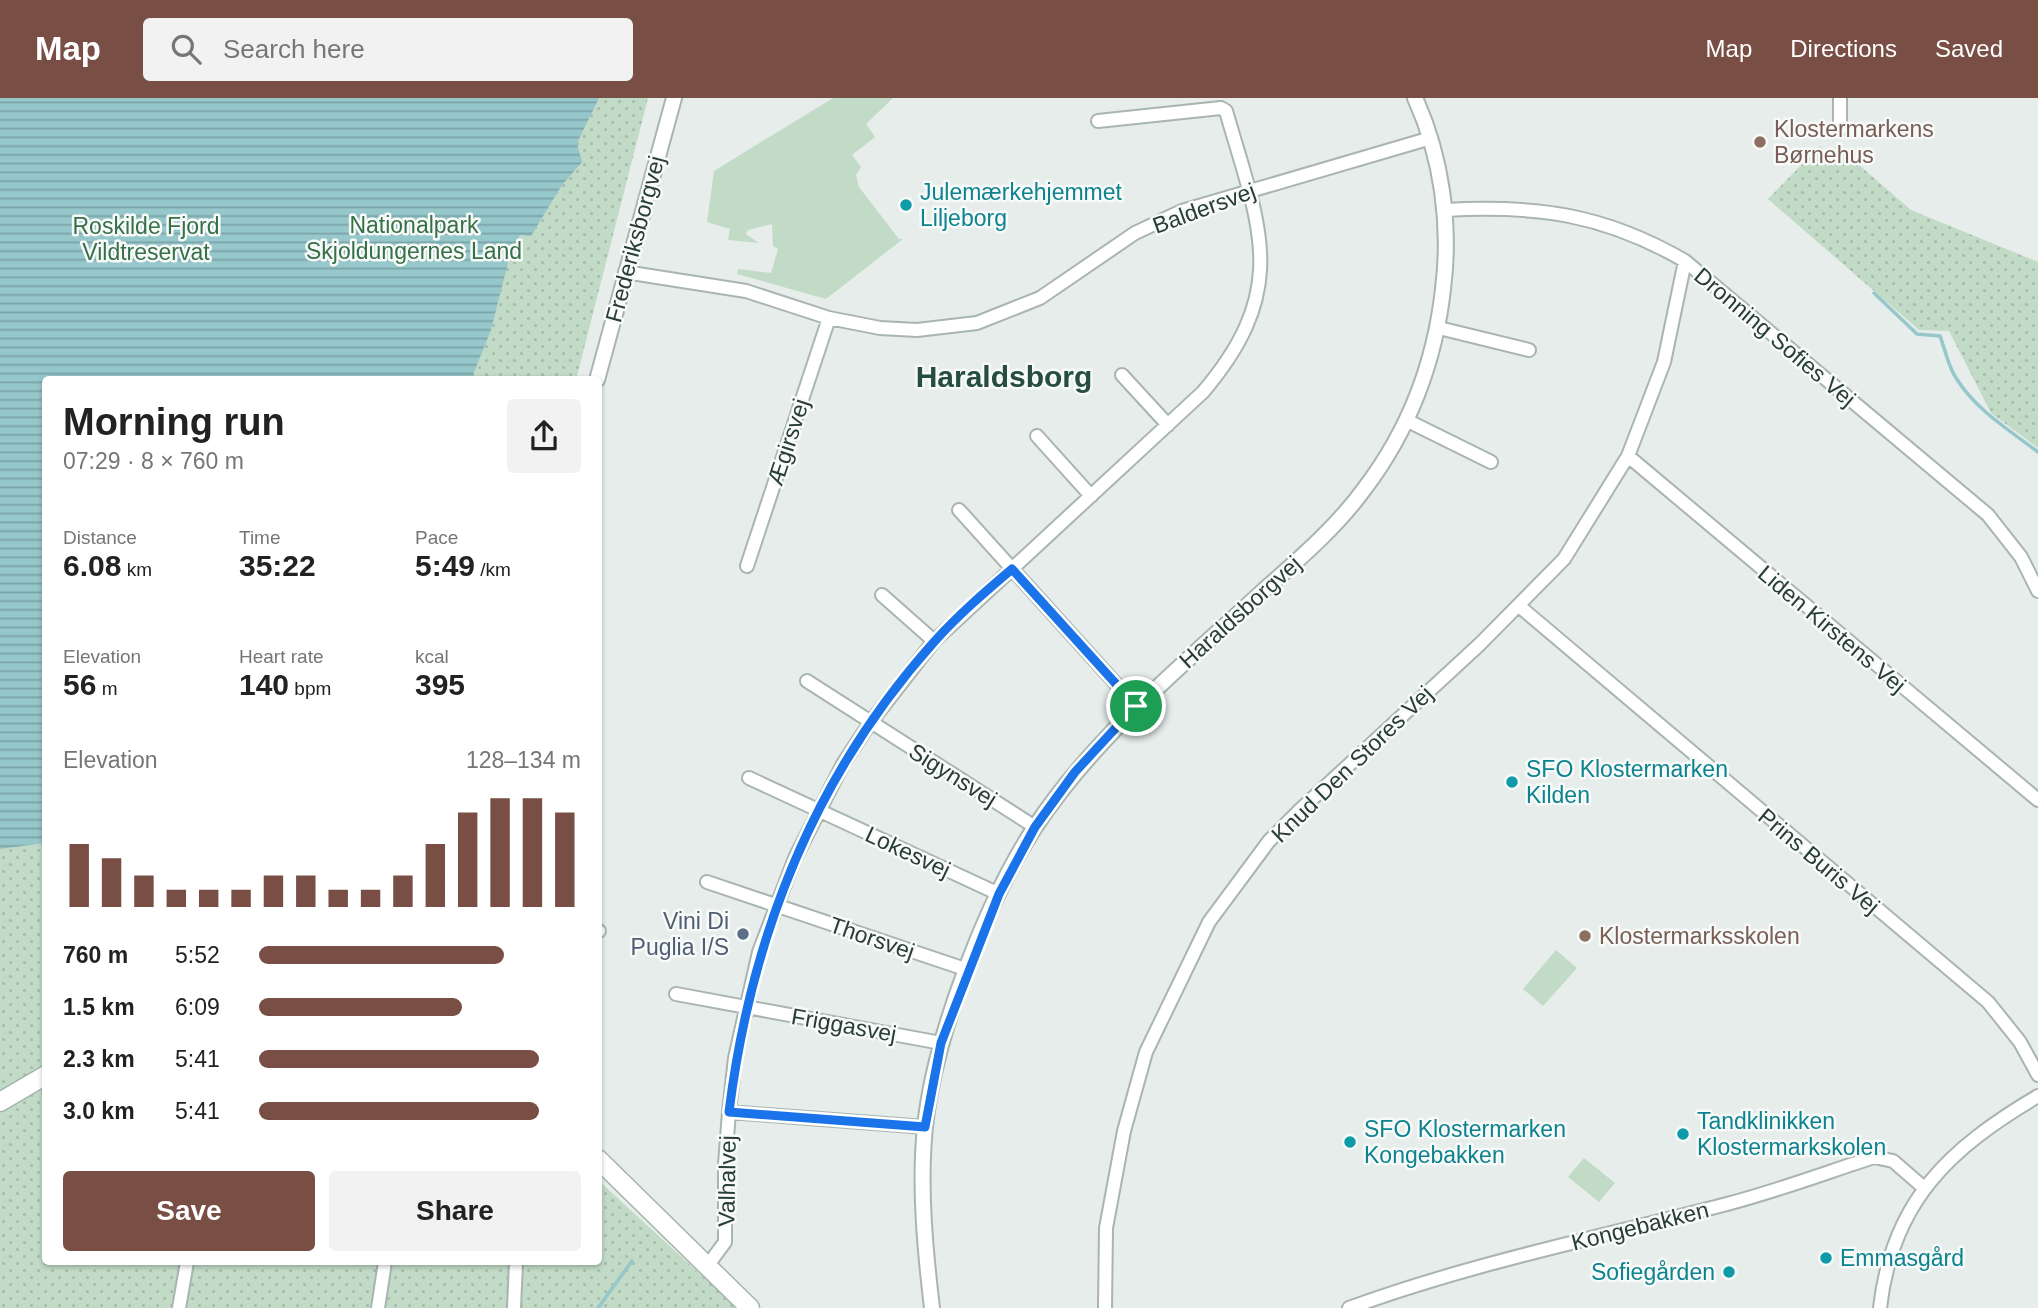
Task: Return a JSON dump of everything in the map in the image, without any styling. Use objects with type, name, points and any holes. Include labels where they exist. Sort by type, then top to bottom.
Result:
[{"type":"main road","points":[[0,1102],[42,1076]]},
{"type":"main road","points":[[602,1163],[750,1308]]},
{"type":"street","name":"Frederiksborgvej","points":[[598,376],[674,98]]},
{"type":"street","name":"Haraldsborgvej","points":[[932,1308],[926,1252],[925,1127],[941,1043],[999,894],[1035,827],[1075,772],[1136,706],[1317,540],[1363,491],[1406,420],[1438,328],[1445,275],[1445,210],[1431,138],[1415,98]]},
{"type":"street","points":[[1840,98],[1840,129]]},
{"type":"street","name":"Valhalvej","points":[[708,1265],[725,1242],[725,1164],[729,1112],[746,1008],[759,952],[776,905],[818,811],[870,723],[934,641],[1203,392],[1223,368],[1248,328],[1262,265],[1259,230],[1226,111],[1221,108],[1098,121]]},
{"type":"street","name":"Baldersvej","points":[[625,272],[746,291],[829,318],[880,328],[917,330],[995,318],[1040,298],[1135,233],[1182,211],[1431,138]]},
{"type":"street","name":"Dronning Sofies Vej","points":[[1445,210],[1505,208],[1549,211],[1592,219],[1637,235],[1685,261],[1988,514],[2021,557],[2038,590]]},
{"type":"street","name":"Knud Den Stores Vej","points":[[1105,1308],[1105,1228],[1124,1131],[1146,1052],[1209,922],[1269,841],[1519,606],[1564,559],[1628,456],[1664,362],[1685,261]]},
{"type":"street","name":"Ægirsvej","points":[[747,566],[829,318]]},
{"type":"street","points":[[1438,328],[1529,350]]},
{"type":"street","points":[[1122,375],[1168,425]]},
{"type":"street","points":[[1406,420],[1491,462]]},
{"type":"street","points":[[1037,436],[1091,496]]},
{"type":"street","name":"Liden Kirstens Vej","points":[[1628,456],[2038,800]]},
{"type":"street","points":[[959,510],[1136,706]]},
{"type":"street","points":[[883,595],[934,641]]},
{"type":"street","name":"Prins Buris Vej","points":[[1519,606],[1988,1002],[2020,1042],[2038,1075]]},
{"type":"street","points":[[807,681],[870,723]]},
{"type":"street","name":"Sigynsvej","points":[[870,723],[1035,827]]},
{"type":"street","points":[[750,778],[818,811]]},
{"type":"street","name":"Lokesvej","points":[[818,811],[999,894]]},
{"type":"street","points":[[707,882],[776,905]]},
{"type":"street","name":"Thorsvej","points":[[776,905],[968,970]]},
{"type":"street","points":[[676,994],[746,1008]]},
{"type":"street","name":"Friggasvej","points":[[746,1008],[941,1043]]},
{"type":"street","points":[[1880,1308],[1893,1247],[1923,1187],[1963,1146],[2038,1096]]},
{"type":"street","points":[[729,1112],[925,1127]]},
{"type":"street","name":"Kongebakken","points":[[1349,1308],[1511,1258],[1731,1203],[1874,1157],[1893,1161],[1923,1187]]},
{"type":"street","points":[[178,1308],[186,1265]]},
{"type":"street","points":[[378,1308],[385,1265]]},
{"type":"street","points":[[514,1308],[516,1265]]},
{"type":"green space","name":"Nationalpark Skjoldungernes Land","points":[[0,98],[648,98],[577,376],[42,376],[42,1265],[602,1265],[602,1184],[737,1308],[0,1308]]},
{"type":"green space","points":[[833,98],[893,98],[866,124],[875,137],[852,155],[861,167],[856,175],[859,187],[899,239],[903,239],[826,299],[737,274],[738,269],[771,273],[778,249],[773,246],[772,224],[748,230],[746,234],[759,243],[728,240],[730,229],[707,222],[714,171]]},
{"type":"green space","points":[[1820,146],[1829,156],[1837,146],[1911,210],[2038,262],[2038,448],[1991,413],[1949,331],[1919,330],[1768,199]]},
{"type":"green space","points":[[1556,950],[1577,968],[1543,1006],[1523,989]]},
{"type":"green space","points":[[1584,1158],[1615,1183],[1599,1202],[1568,1177]]},
{"type":"water","name":"Nationalpark Skjoldungernes Land","points":[[0,98],[599,98],[577,143],[582,162],[562,185],[531,236],[520,235],[510,255],[491,330],[473,376],[42,376],[42,843],[0,849]]},
{"type":"waterway","points":[[1874,293],[1917,334],[1940,336],[1956,378],[1973,400],[2038,452]]},
{"type":"waterway","points":[[598,1308],[632,1261]]},
{"type":"place","name":"Klostermarkens Børnehus","points":[[1760,142]]},
{"type":"place","name":"Julemærkehjemmet Liljeborg","points":[[906,205]]},
{"type":"place","name":"SFO Klostermarken Kilden","points":[[1512,782]]},
{"type":"place","name":"Vini Di Puglia I/S","points":[[743,934]]},
{"type":"place","name":"Klostermarksskolen","points":[[1585,936]]},
{"type":"place","name":"Tandklinikken Klostermarkskolen","points":[[1683,1134]]},
{"type":"place","name":"SFO Klostermarken Kongebakken","points":[[1350,1142]]},
{"type":"place","name":"Emmasgård","points":[[1826,1258]]},
{"type":"place","name":"Sofiegården","points":[[1729,1272]]},
{"type":"district","name":"Haraldsborg","points":[[1004,377]]},
{"type":"route","points":[[1012,569],[1136,706],[1075,772],[1035,827],[1016,859],[968,970],[941,1043],[925,1127],[729,1112],[736,1058],[759,952],[795,858],[843,764],[870,723],[934,641],[1012,569]]},
{"type":"park label","name":"Roskilde Fjord Vildtreservat","points":[[146,239]]}]
